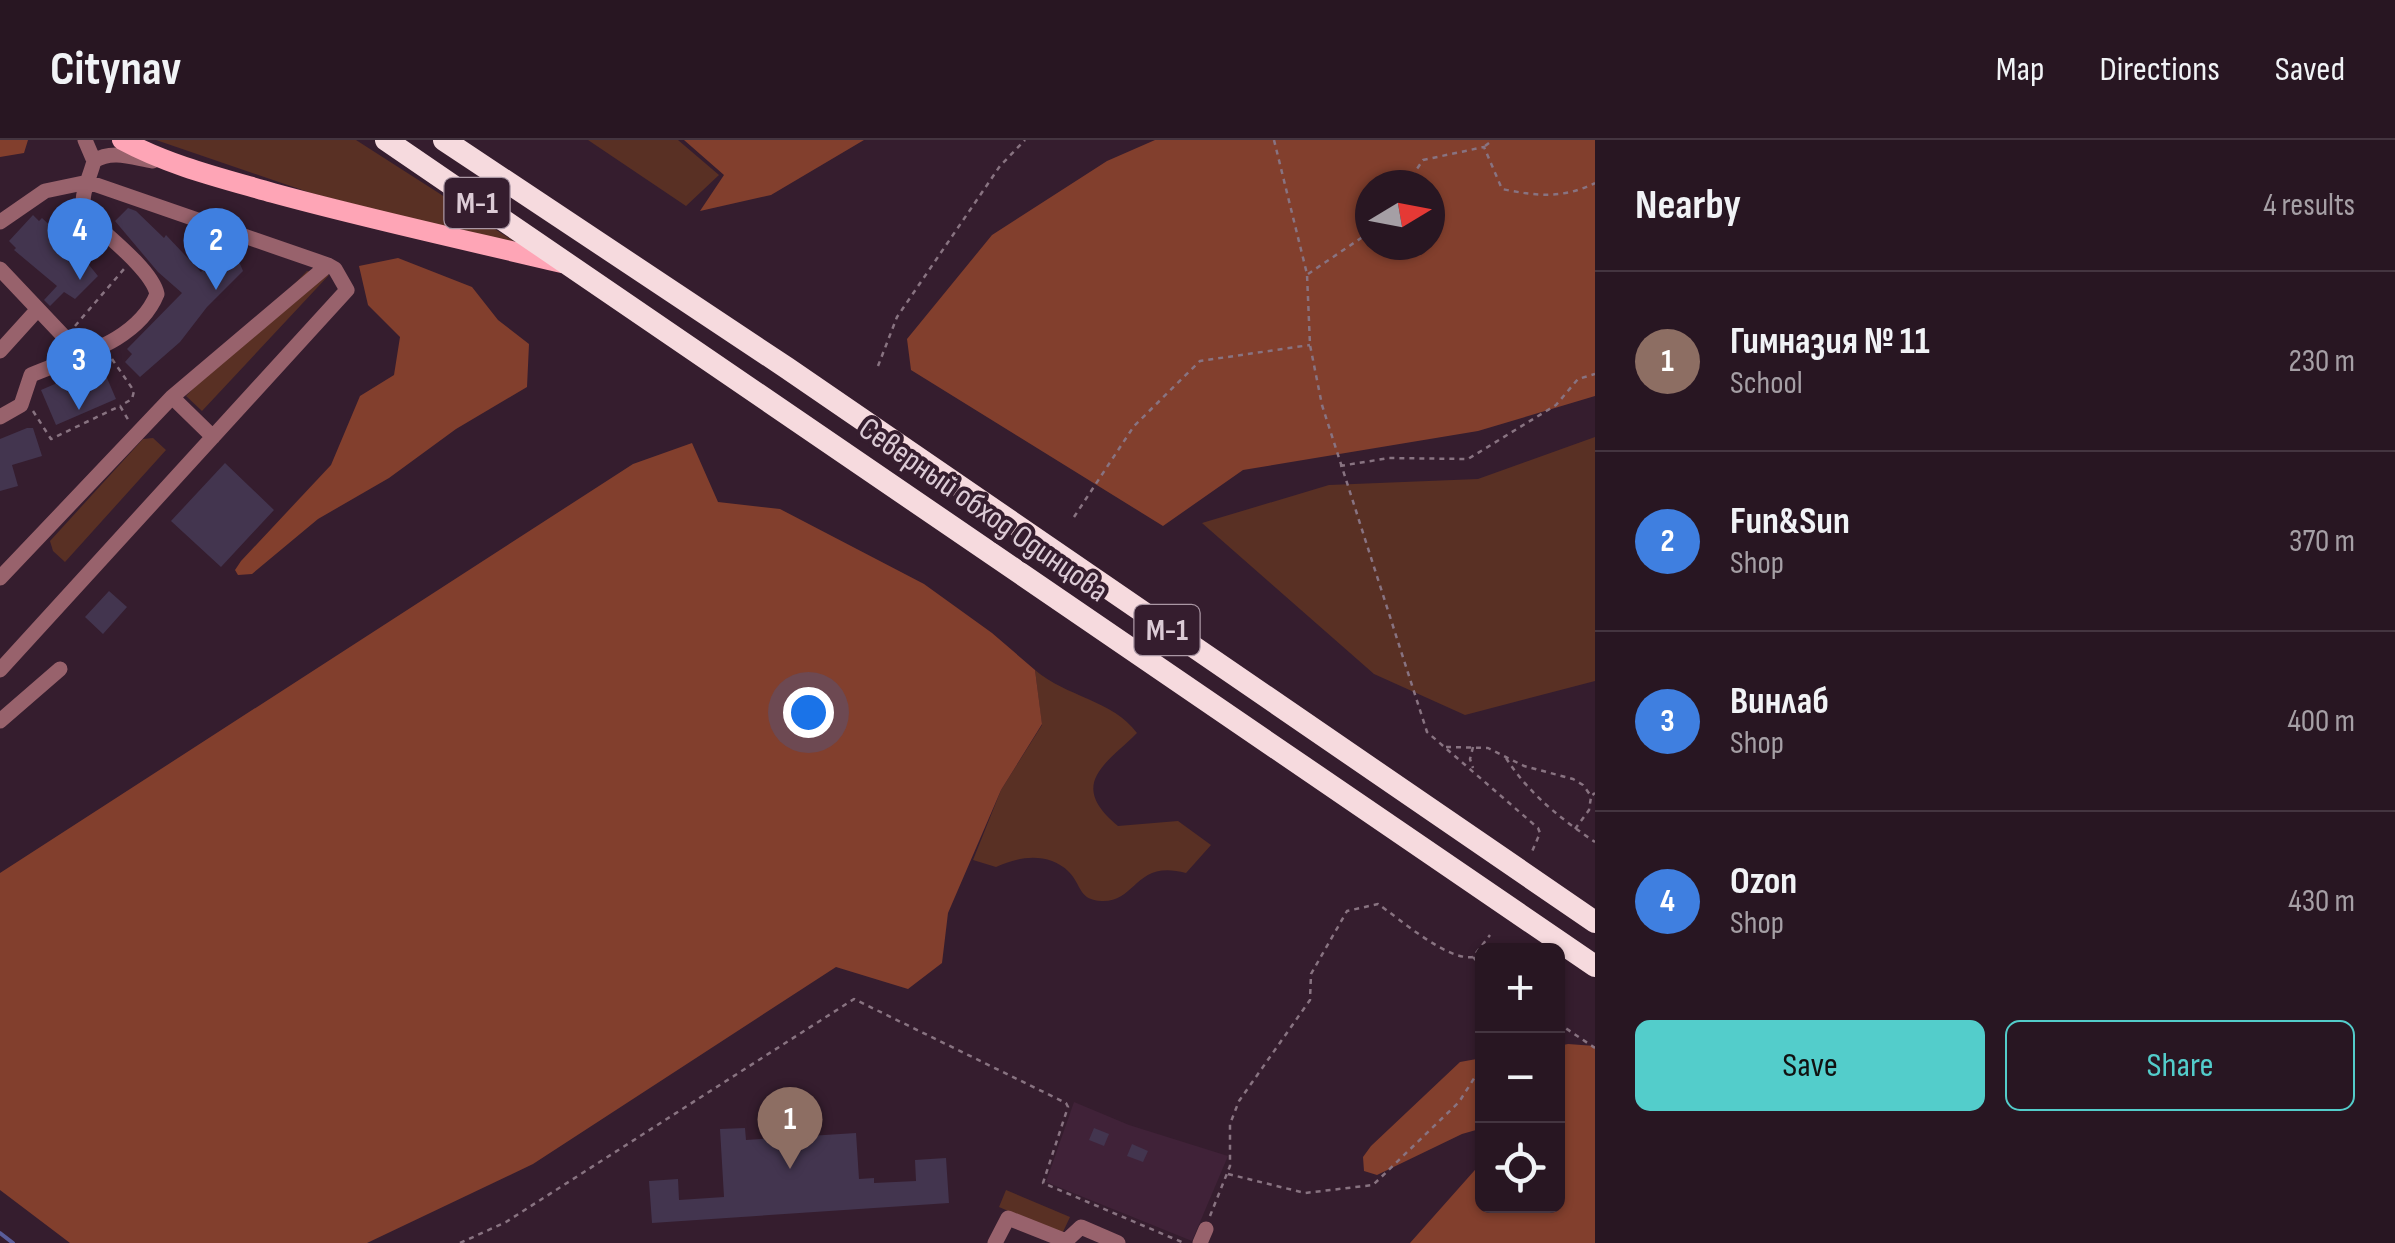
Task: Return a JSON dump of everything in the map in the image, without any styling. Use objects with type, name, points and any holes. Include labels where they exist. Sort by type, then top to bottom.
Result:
[{"type":"highway","name":"Северный обход Одинцова","points":[[386,140],[1595,966]]},
{"type":"highway","name":"Северный обход Одинцова","points":[[444,140],[1595,922]]},
{"type":"main road","name":"М-1","points":[[122,140],[178,166],[364,218],[568,265]]},
{"type":"main road","name":"М-1","points":[[465,140],[536,199]]},
{"type":"street","points":[[0,417],[22,405],[31,375],[126,332],[157,294],[155,284],[86,216],[82,203],[94,161],[85,140]]},
{"type":"street","points":[[94,161],[118,154],[178,166]]},
{"type":"street","points":[[0,222],[44,191],[88,182],[328,265],[335,269],[347,290],[0,670]]},
{"type":"street","points":[[0,578],[172,397],[328,265]]},
{"type":"street","points":[[0,268],[70,343],[98,347]]},
{"type":"street","points":[[0,351],[38,309]]},
{"type":"street","points":[[172,397],[213,437]]},
{"type":"street","points":[[0,721],[60,668]]},
{"type":"street","points":[[995,1243],[1008,1218],[1066,1241],[1081,1227],[1118,1243]]},
{"type":"path","points":[[878,366],[897,317],[1000,166],[1025,140]]},
{"type":"path","points":[[1274,140],[1307,274],[1310,345],[1322,404],[1427,732],[1538,828],[1540,833],[1531,854]]},
{"type":"path","points":[[1416,170],[1423,160],[1484,147],[1492,140]]},
{"type":"path","points":[[1484,147],[1502,190],[1562,196],[1595,183]]},
{"type":"path","points":[[1307,274],[1355,242]]},
{"type":"path","points":[[70,343],[76,321],[132,260]]},
{"type":"path","points":[[1074,517],[1134,426],[1200,361],[1310,345]]},
{"type":"path","points":[[27,385],[28,401],[51,438],[120,406],[132,399],[134,391],[98,347]]},
{"type":"path","points":[[1340,466],[1390,458],[1468,459],[1556,405],[1578,380],[1595,374]]},
{"type":"path","points":[[120,406],[136,434]]},
{"type":"path","points":[[1444,747],[1474,746],[1504,754],[1524,766],[1573,779],[1593,794],[1595,802]]},
{"type":"path","points":[[1474,746],[1470,759],[1474,771]]},
{"type":"path","points":[[1504,754],[1530,789],[1595,842]]},
{"type":"path","points":[[1576,829],[1589,810],[1593,794]]},
{"type":"path","points":[[1204,1234],[1230,1166],[1230,1124],[1238,1101],[1310,1000],[1311,974],[1347,911],[1378,904],[1444,949],[1464,958],[1473,957],[1490,935]]},
{"type":"path","points":[[460,1243],[500,1226],[854,999],[1066,1103],[1068,1108],[1042,1183],[1184,1243]]},
{"type":"path","points":[[1565,1028],[1595,1048]]},
{"type":"path","points":[[1227,1174],[1305,1193],[1373,1186],[1459,1102],[1475,1077]]},
{"type":"shaded area","points":[[0,140],[28,140],[24,153],[0,157]]},
{"type":"shaded area","points":[[156,140],[356,140],[526,249],[311,193]]},
{"type":"shaded area","points":[[588,140],[678,140],[719,175],[686,206]]},
{"type":"shaded area","points":[[684,140],[864,140],[771,195],[700,211],[724,175]]},
{"type":"shaded area","points":[[1155,140],[1595,140],[1595,396],[1478,431],[1243,470],[1163,526],[911,370],[907,339],[992,235],[1107,161]]},
{"type":"shaded area","points":[[398,258],[472,287],[498,320],[529,344],[527,387],[456,429],[389,478],[318,519],[252,574],[238,575],[235,570],[241,561],[331,465],[360,396],[394,375],[400,337],[368,305],[359,266]]},
{"type":"shaded area","points":[[307,271],[329,275],[202,411],[186,396]]},
{"type":"shaded area","points":[[1595,437],[1595,681],[1465,715],[1374,674],[1202,523],[1329,485],[1478,479]]},
{"type":"shaded area","points":[[153,438],[166,450],[65,562],[53,551],[50,541],[143,439]]},
{"type":"shaded area","points":[[692,443],[718,502],[780,509],[924,584],[1035,670],[1042,724],[1001,790],[948,913],[942,963],[908,989],[836,967],[533,1164],[367,1243],[70,1243],[0,1190],[0,873],[633,464]]},
{"type":"shaded area","points":[[1035,670],[1115,713],[1137,733],[1097,775],[1093,786],[1095,798],[1118,826],[1178,821],[1211,845],[1186,873],[1156,872],[1114,900],[1102,901],[1084,895],[1069,872],[1052,861],[1024,858],[996,867],[973,860],[1001,790],[1042,725]]},
{"type":"shaded area","points":[[1565,1045],[1595,1046],[1595,1243],[1410,1243],[1475,1170],[1475,1213],[1565,1213]]},
{"type":"shaded area","points":[[1475,1059],[1475,1130],[1377,1175],[1364,1171],[1363,1157],[1371,1146],[1460,1062]]},
{"type":"shaded area","points":[[1074,1102],[1129,1125],[1228,1156],[1192,1241],[1046,1182]]},
{"type":"shaded area","points":[[1006,1190],[1070,1217],[1062,1234],[999,1207]]},
{"type":"building","points":[[128,208],[164,238],[166,235],[201,272],[222,251],[243,271],[207,307],[180,342],[140,377],[125,362],[132,354],[127,349],[182,293],[158,272],[115,221]]},
{"type":"building","points":[[33,215],[39,221],[42,218],[98,276],[75,299],[64,292],[50,306],[44,300],[57,286],[14,250],[9,241]]},
{"type":"building","points":[[101,364],[116,399],[56,425],[41,390]]},
{"type":"building","points":[[33,428],[42,456],[12,465],[18,486],[0,491],[0,439]]},
{"type":"building","points":[[225,463],[274,510],[221,567],[171,521]]},
{"type":"building","points":[[109,591],[127,607],[103,634],[85,617]]},
{"type":"building","points":[[745,1128],[746,1140],[856,1133],[859,1179],[874,1178],[874,1183],[916,1181],[915,1160],[946,1158],[949,1203],[652,1223],[649,1181],[678,1179],[679,1200],[724,1197],[720,1129]]},
{"type":"building","points":[[1094,1128],[1109,1134],[1104,1146],[1089,1140]]},
{"type":"building","points":[[1132,1144],[1148,1151],[1143,1162],[1127,1156]]},
{"type":"waterway","points":[[0,1233],[13,1243]]},
{"type":"place","name":"Ozon","points":[[80,280]]},
{"type":"place","name":"Fun&Sun","points":[[216,290]]},
{"type":"place","name":"Винлаб","points":[[79,410]]},
{"type":"place","name":"Гимназия № 11","points":[[790,1169]]}]
